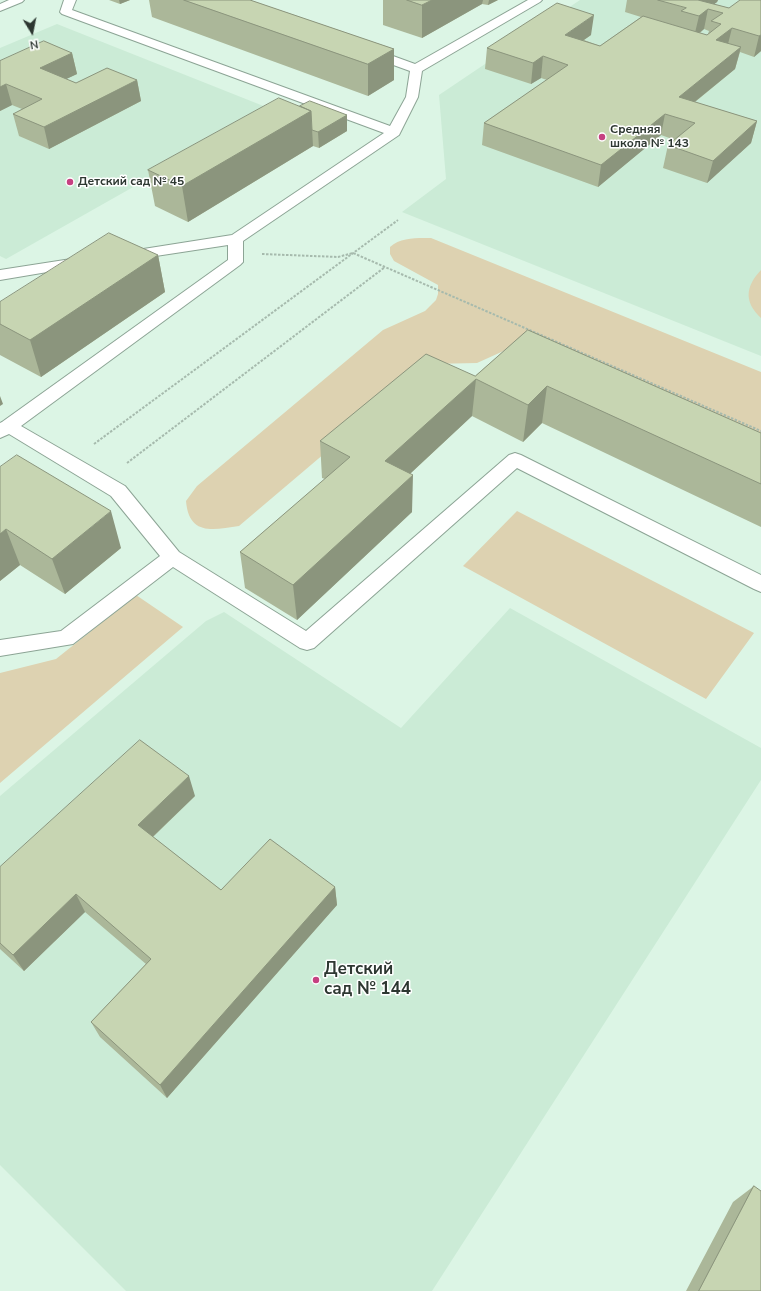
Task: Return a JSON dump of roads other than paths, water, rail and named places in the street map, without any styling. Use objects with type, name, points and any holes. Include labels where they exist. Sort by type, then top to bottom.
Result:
[{"type":"lane","points":[[0,8],[18,0]]},
{"type":"lane","points":[[70,0],[66,12],[394,132]]},
{"type":"lane","points":[[416,69],[536,0]]},
{"type":"lane","points":[[357,48],[416,69]]},
{"type":"lane","points":[[110,258],[236,246],[394,132],[412,97],[416,69]]},
{"type":"lane","points":[[236,246],[235,262],[4,429],[118,491],[172,557],[307,642],[515,459],[761,584]]},
{"type":"lane","points":[[0,275],[94,260]]},
{"type":"lane","points":[[0,648],[66,638],[172,557]]},
{"type":"place","name":"Средняя школа № 143","points":[[602,137]]},
{"type":"place","name":"Детский сад № 45","points":[[70,182]]},
{"type":"place","name":"Детский сад № 144","points":[[316,980]]}]
